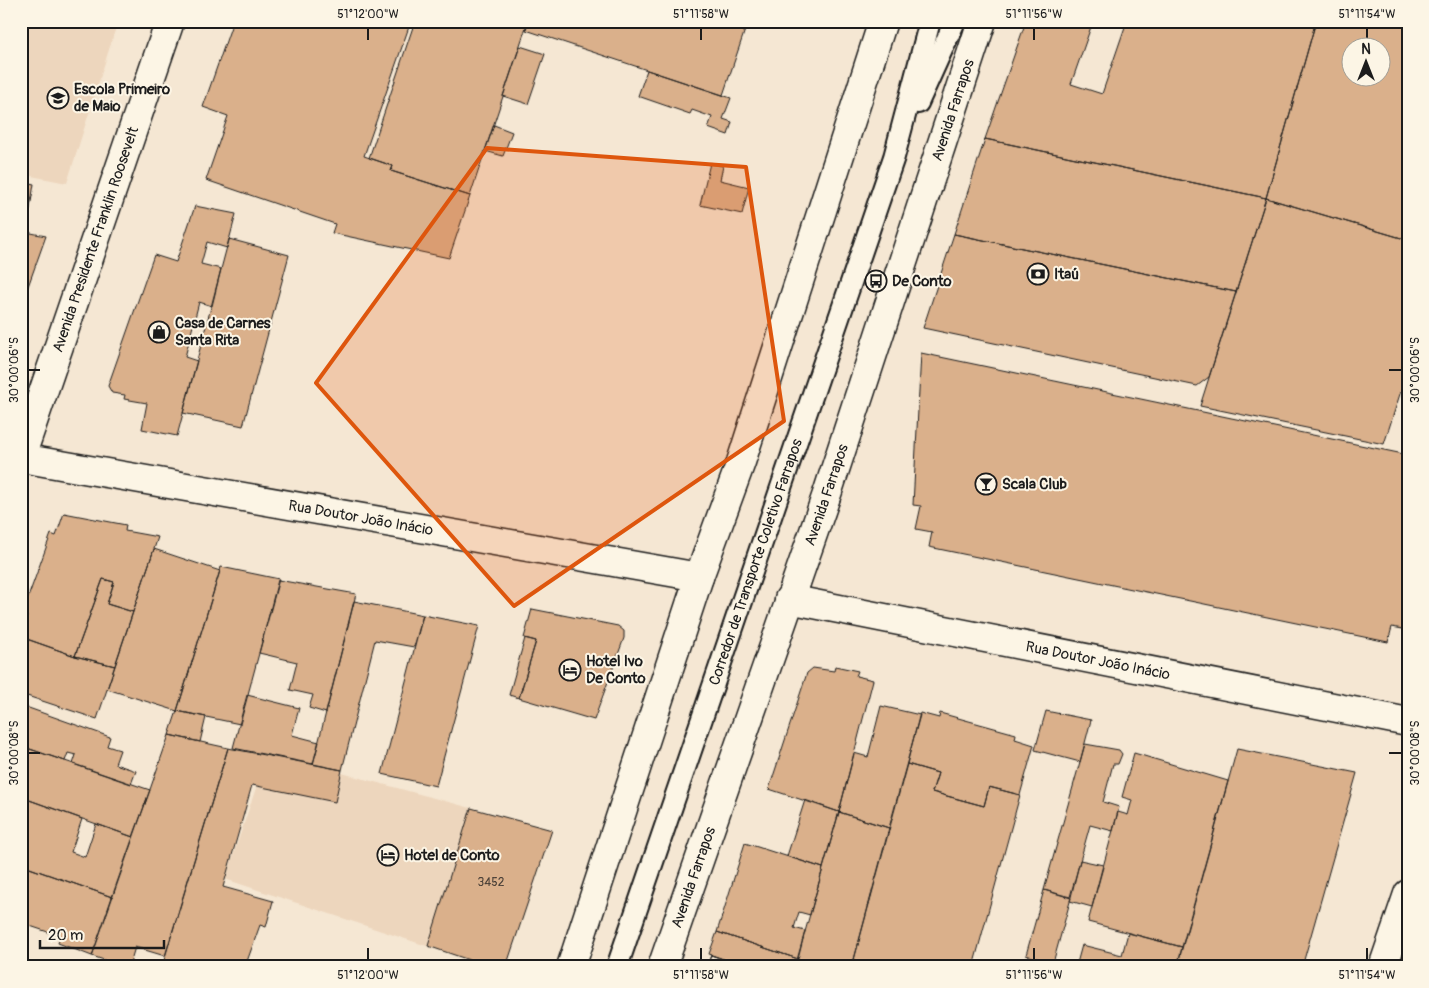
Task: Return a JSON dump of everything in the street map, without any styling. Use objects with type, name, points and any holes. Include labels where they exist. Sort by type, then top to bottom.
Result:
[{"type":"main road","name":"Avenida Presidente Franklin Roosevelt","points":[[21,458],[170,21]]},
{"type":"main road","points":[[571,967],[699,577],[741,462],[883,21]]},
{"type":"main road","name":"Avenida Farrapos","points":[[662,967],[828,491],[982,21]]},
{"type":"main road","name":"Rua Doutor João Inácio","points":[[21,458],[699,577]]},
{"type":"main road","name":"Rua Doutor João Inácio","points":[[789,599],[1408,722]]},
{"type":"main road","points":[[1383,967],[1408,894]]},
{"type":"lane","name":"Corredor de Transporte Coletivo Farrapos","points":[[617,967],[894,157],[930,21]]},
{"type":"lane","name":"Corredor de Transporte Coletivo Farrapos","points":[[894,157],[955,21]]},
{"type":"lane","points":[[605,967],[641,897]]},
{"type":"lane","points":[[628,967],[641,897]]},
{"type":"highlighted area","points":[[487,148],[746,167],[784,421],[514,606],[316,383]]},
{"type":"shaded area","name":"Escola Primeiro de Maio","points":[[21,21],[118,21],[67,183],[21,174]]},
{"type":"shaded area","name":"Hotel de Conto","points":[[268,753],[552,830],[506,967],[490,967],[225,879]]},
{"type":"building","points":[[233,21],[411,21],[364,156],[393,166],[391,171],[470,196],[449,258],[332,233],[335,224],[206,180],[228,116],[203,107]]},
{"type":"building","points":[[415,21],[528,21],[470,196],[391,171],[393,166],[369,158]]},
{"type":"building","points":[[528,21],[681,21],[700,28],[702,21],[748,21],[723,95],[526,30]]},
{"type":"building","points":[[1026,21],[1093,21],[1071,84],[1102,94],[1127,21],[1316,21],[1266,198],[985,139]]},
{"type":"building","points":[[1316,21],[1408,21],[1408,240],[1266,198]]},
{"type":"building","points":[[520,46],[545,54],[528,104],[503,96]]},
{"type":"building","points":[[647,70],[731,98],[723,119],[732,122],[728,135],[708,128],[712,117],[692,110],[690,114],[638,96]]},
{"type":"building","points":[[494,125],[512,132],[503,156],[485,151]]},
{"type":"building","points":[[985,139],[1266,198],[1236,292],[954,234]]},
{"type":"building","points":[[710,163],[723,166],[720,180],[749,187],[742,214],[700,205]]},
{"type":"building","points":[[21,181],[34,184],[26,232],[21,231]]},
{"type":"building","points":[[1266,198],[1408,240],[1408,369],[1384,444],[1200,406]]},
{"type":"building","name":"Casa de Carnes Santa Rita","points":[[195,206],[236,214],[227,248],[207,242],[201,264],[221,269],[212,306],[199,302],[185,357],[197,361],[177,436],[142,429],[147,403],[124,399],[125,395],[112,393],[108,386],[154,255],[176,262]]},
{"type":"building","points":[[21,231],[46,236],[21,306]]},
{"type":"building","points":[[954,234],[1236,292],[1209,377],[1197,386],[923,328]]},
{"type":"building","points":[[229,239],[289,255],[243,426],[183,413]]},
{"type":"building","points":[[921,353],[1408,455],[1408,630],[1392,627],[1388,642],[929,547],[932,532],[916,529],[921,506],[913,505]]},
{"type":"building","points":[[64,513],[126,525],[125,531],[158,537],[133,612],[107,604],[114,582],[103,579],[75,656],[21,637],[27,616],[22,614],[51,534],[56,536]]},
{"type":"building","points":[[154,549],[220,571],[177,711],[107,689]]},
{"type":"building","points":[[221,567],[279,579],[240,724],[177,711]]},
{"type":"building","points":[[103,579],[114,582],[107,604],[133,612],[115,666],[75,656]]},
{"type":"building","points":[[278,580],[356,594],[326,713],[309,708],[313,695],[290,690],[297,662],[259,653]]},
{"type":"building","points":[[354,601],[423,615],[414,647],[375,640],[342,770],[313,764]]},
{"type":"building","name":"Hotel Ivo De Conto","points":[[532,609],[618,626],[624,631],[624,638],[594,720],[519,698],[536,641],[524,638]]},
{"type":"building","points":[[423,615],[479,626],[436,786],[382,774]]},
{"type":"building","points":[[21,637],[75,656],[115,666],[97,719],[21,694]]},
{"type":"building","points":[[525,638],[536,641],[519,698],[509,695]]},
{"type":"building","points":[[835,666],[858,671],[856,676],[873,680],[839,812],[769,789],[807,673],[813,668],[834,671]]},
{"type":"building","points":[[247,695],[299,708],[292,735],[319,742],[313,764],[233,748]]},
{"type":"building","points":[[23,706],[110,737],[107,746],[120,750],[115,764],[136,771],[131,784],[73,764],[76,755],[68,753],[65,761],[21,746]]},
{"type":"building","points":[[881,706],[920,715],[889,828],[839,812],[854,753],[868,757]]},
{"type":"building","points":[[177,711],[206,717],[200,742],[169,735]]},
{"type":"building","points":[[1046,711],[1091,720],[1080,762],[1035,750]]},
{"type":"building","points":[[920,713],[939,718],[940,713],[1016,734],[1015,739],[1034,745],[1020,795],[989,787],[984,806],[932,792],[938,773],[907,764]]},
{"type":"building","points":[[169,735],[228,748],[165,956],[135,947],[129,967],[125,967],[92,956]]},
{"type":"building","points":[[1085,744],[1119,750],[1122,754],[1118,764],[1113,764],[1103,802],[1119,807],[1113,831],[1090,825],[1070,897],[1044,890]]},
{"type":"building","points":[[21,746],[150,790],[133,837],[21,797]]},
{"type":"building","points":[[228,748],[342,770],[335,802],[252,785],[223,887],[273,901],[266,927],[260,925],[245,967],[162,967]]},
{"type":"building","points":[[1237,749],[1357,773],[1302,967],[1177,967]]},
{"type":"building","points":[[1134,753],[1228,781],[1182,947],[1088,922],[1118,812],[1128,815],[1132,800],[1122,797]]},
{"type":"building","points":[[907,764],[938,773],[932,792],[984,806],[989,787],[1020,795],[973,967],[852,967]]},
{"type":"building","points":[[21,797],[82,819],[71,852],[85,857],[96,824],[133,837],[112,897],[21,865]]},
{"type":"building","points":[[805,800],[839,812],[823,868],[787,856]]},
{"type":"building","name":"Hotel de Conto","points":[[471,808],[552,830],[506,967],[490,967],[428,946]]},
{"type":"building","points":[[839,812],[889,828],[852,967],[795,967]]},
{"type":"building","points":[[745,843],[823,868],[810,915],[799,912],[794,928],[805,931],[798,959],[717,932]]},
{"type":"building","points":[[1080,860],[1103,865],[1092,907],[1070,901]]},
{"type":"building","points":[[21,865],[112,897],[92,956],[58,943],[60,936],[21,923]]},
{"type":"building","points":[[1044,890],[1071,898],[1053,963],[1026,955]]},
{"type":"building","points":[[717,932],[798,959],[795,967],[746,967],[709,954]]},
{"type":"building","points":[[1128,933],[1182,947],[1177,967],[1076,967],[1082,945],[1122,955]]},
{"type":"building","points":[[711,955],[746,967],[707,967]]},
{"type":"building","points":[[711,955],[746,967],[707,967]]},
{"type":"place","name":"Escola Primeiro de Maio","points":[[58,98]]},
{"type":"place","name":"Itaú","points":[[1038,274]]},
{"type":"place","name":"De Conto","points":[[876,281]]},
{"type":"place","name":"Casa de Carnes Santa Rita","points":[[159,332]]},
{"type":"place","name":"Scala Club","points":[[986,484]]},
{"type":"place","name":"Hotel Ivo De Conto","points":[[570,670]]},
{"type":"place","name":"Hotel de Conto","points":[[388,855]]}]
